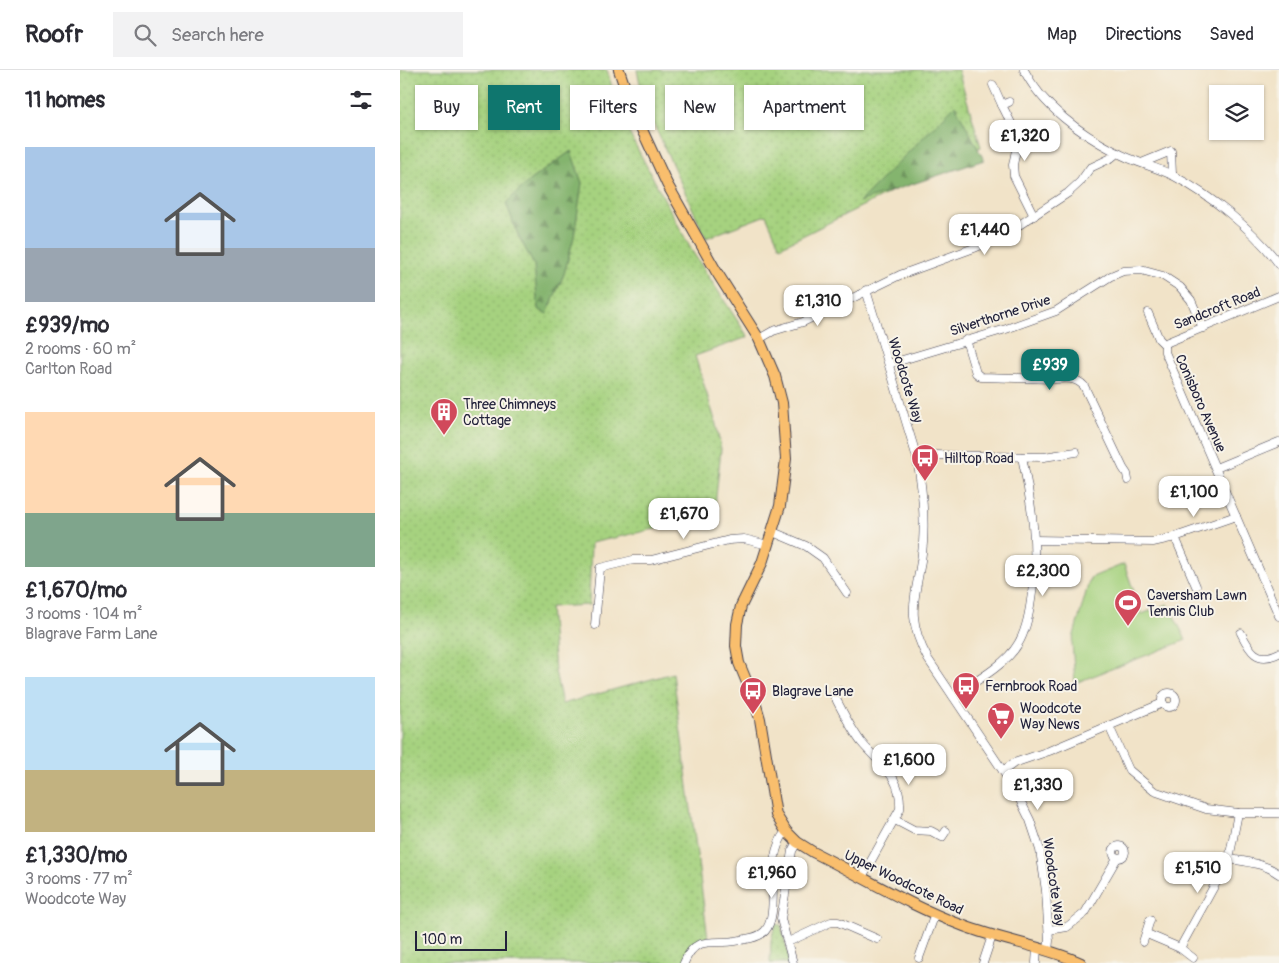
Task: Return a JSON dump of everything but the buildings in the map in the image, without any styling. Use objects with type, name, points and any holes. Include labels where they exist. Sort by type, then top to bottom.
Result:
[{"type":"main road","name":"Upper Woodcote Road","points":[[620,70],[632,108],[647,144],[688,222],[735,303],[759,339],[775,376],[782,403],[785,430],[785,481],[773,532],[762,563],[741,606],[736,646],[739,663],[760,719],[776,815],[786,831],[797,842],[935,914],[992,936],[1048,951],[1082,963]]},
{"type":"street","points":[[1024,70],[1031,84],[1054,110],[1117,153],[1144,162],[1172,175],[1218,202],[1279,264]]},
{"type":"street","points":[[993,84],[1006,103],[1016,134],[1017,145],[1013,165],[1014,176],[1034,216]]},
{"type":"street","points":[[1144,162],[1172,151],[1172,175]]},
{"type":"street","points":[[759,339],[803,322],[900,274],[974,248],[1004,235],[1068,193],[1090,168],[1117,153]]},
{"type":"street","name":"Silverthorne Drive","points":[[889,364],[1006,329],[1056,310],[1111,276],[1123,272],[1141,270],[1163,276],[1180,287],[1191,300],[1203,328]]},
{"type":"street","name":"Woodcote Way","points":[[866,290],[917,458],[922,484],[923,545],[913,599],[914,623],[919,643],[1003,770],[1030,820],[1040,850],[1049,930],[1048,951]]},
{"type":"street","name":"Sandcroft Road","points":[[1165,345],[1279,296]]},
{"type":"street","name":"Conisboro Avenue","points":[[1148,313],[1159,339],[1165,345],[1165,352],[1278,612]]},
{"type":"street","points":[[966,340],[976,372],[981,377],[1055,380],[1066,378],[1080,382],[1084,386],[1127,474],[1128,480]]},
{"type":"street","points":[[1216,468],[1279,442]]},
{"type":"street","points":[[917,458],[933,455],[1044,457],[1076,452]]},
{"type":"street","points":[[953,696],[998,666],[1018,645],[1028,622],[1034,579],[1035,540],[1031,498],[1022,457]]},
{"type":"street","points":[[1035,540],[1157,541],[1175,537],[1236,516]]},
{"type":"street","points":[[773,532],[806,546],[823,558],[844,582],[847,593]]},
{"type":"street","points":[[1175,537],[1196,586]]},
{"type":"street","points":[[595,625],[600,568],[634,560],[652,560],[729,540],[744,539],[768,545]]},
{"type":"street","points":[[1241,633],[1249,649],[1262,658],[1279,653]]},
{"type":"street","points":[[834,694],[846,718],[862,742],[892,775],[901,797],[900,809],[895,820],[862,877]]},
{"type":"street","points":[[1003,770],[1014,763],[1163,703]]},
{"type":"street","points":[[1109,726],[1129,770],[1154,791],[1206,809],[1238,813],[1279,813]]},
{"type":"street","points":[[1180,948],[1229,860],[1238,813]]},
{"type":"street","points":[[895,820],[914,830],[931,831],[943,837]]},
{"type":"street","points":[[684,963],[692,949],[700,943],[735,941],[762,934],[768,926],[771,916],[772,871],[777,844],[786,831]]},
{"type":"street","points":[[793,963],[781,919],[792,851],[797,842]]},
{"type":"street","points":[[1049,930],[1067,927],[1085,913],[1117,858]]},
{"type":"street","points":[[1229,860],[1261,864],[1279,874]]},
{"type":"street","points":[[918,957],[935,914]]},
{"type":"street","points":[[771,916],[781,919]]},
{"type":"street","points":[[1142,942],[1147,934],[1150,920]]},
{"type":"street","points":[[788,942],[832,922],[838,922],[866,937],[877,939]]},
{"type":"street","points":[[1147,934],[1180,948],[1193,958]]},
{"type":"street","points":[[984,963],[992,936]]},
{"type":"street","points":[[1036,948],[1036,963]]},
{"type":"green space","points":[[400,70],[607,70],[611,85],[570,85],[570,130],[627,130],[692,251],[748,337],[695,356],[715,420],[721,449],[714,516],[591,543],[589,605],[550,607],[555,671],[562,704],[673,673],[708,938],[698,940],[695,943],[689,950],[683,963],[400,963]]},
{"type":"green space","points":[[637,70],[958,70],[981,147],[780,247],[766,215],[706,238],[655,127],[655,85],[640,85]]},
{"type":"green space","points":[[955,105],[984,160],[859,202]]},
{"type":"green space","points":[[571,151],[582,183],[574,237],[564,274],[547,314],[538,309],[534,265],[518,235],[506,203],[530,180]]},
{"type":"green space","name":"Caversham Lawn Tennis Club","points":[[1124,564],[1142,614],[1168,604],[1186,640],[1075,683],[1072,642],[1090,578]]},
{"type":"green space","points":[[775,924],[781,925],[790,963],[770,963],[771,941]]},
{"type":"place","name":"Three Chimneys Cottage","points":[[444,436]]},
{"type":"place","name":"Hilltop Road","points":[[925,482]]},
{"type":"place","name":"Caversham Lawn Tennis Club","points":[[1128,627]]},
{"type":"place","name":"Fernbrook Road","points":[[966,710]]},
{"type":"place","name":"Blagrave Lane","points":[[753,715]]},
{"type":"place","name":"Woodcote Way News","points":[[1001,740]]}]
